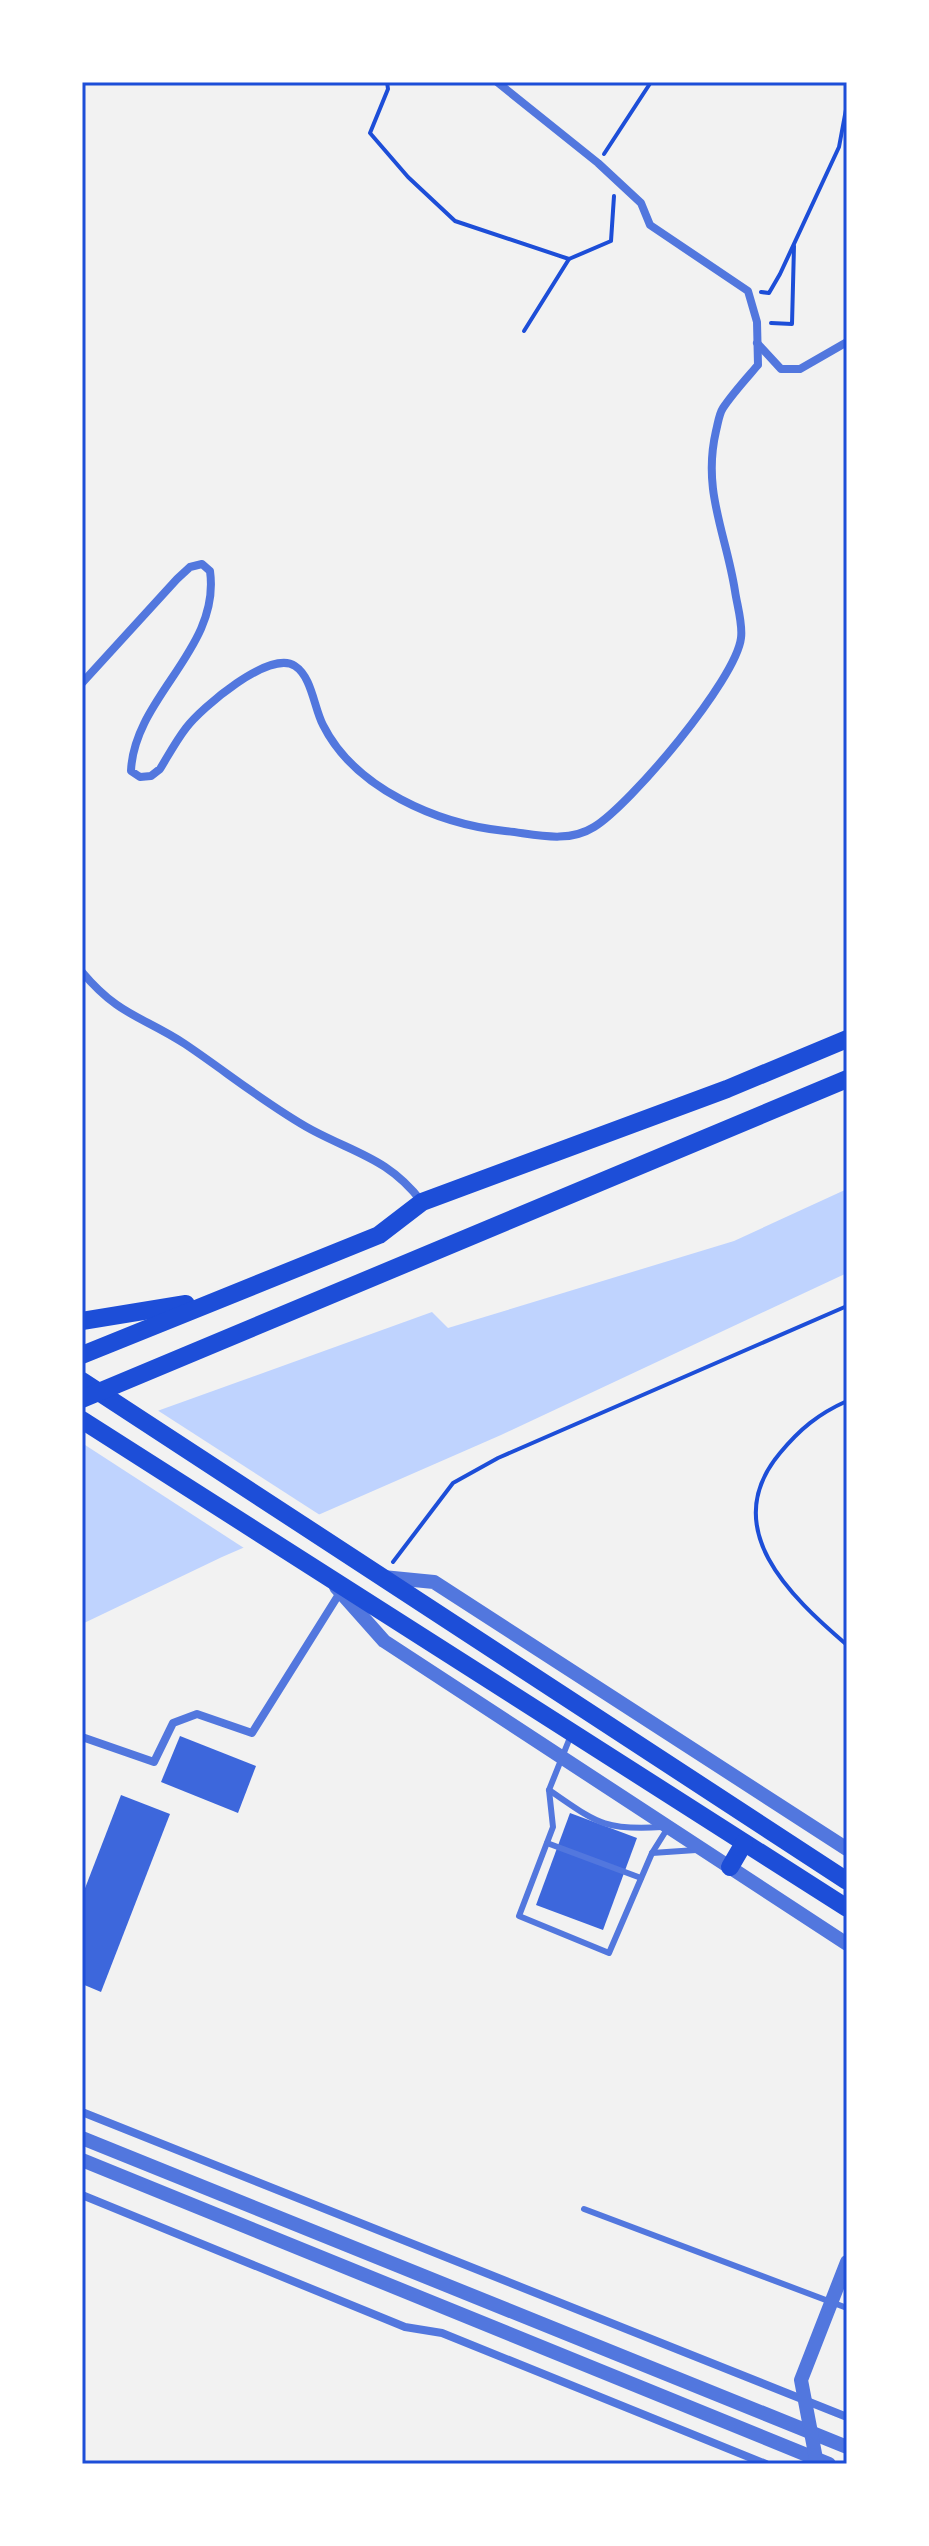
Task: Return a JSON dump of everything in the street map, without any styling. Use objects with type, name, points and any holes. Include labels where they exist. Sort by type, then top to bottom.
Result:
[{"type":"main road","points":[[82,1355],[379,1235],[422,1202],[727,1089],[847,1039]]},
{"type":"main road","points":[[90,1396],[532,1208],[847,1079]]},
{"type":"main road","points":[[82,1321],[228,1296]]},
{"type":"main road","points":[[82,1381],[90,1396],[126,1413],[323,1538],[847,1881]]},
{"type":"main road","points":[[87,1423],[325,1575],[342,1590],[847,1908]]},
{"type":"main road","points":[[572,1732],[586,1710]]},
{"type":"main road","points":[[730,1867],[744,1843]]},
{"type":"street","points":[[82,683],[177,579],[190,567],[202,564],[210,571],[212,585],[208,605],[185,661],[150,711],[137,739],[131,771],[140,777],[151,776],[160,769],[202,710],[257,671],[274,662],[289,663],[305,676],[325,729],[353,764],[390,793],[433,815],[495,830],[565,838],[593,828],[622,802],[696,720],[736,657],[742,637],[731,568],[713,507],[711,454],[721,410],[758,365],[757,322],[748,291],[650,225],[641,203],[598,163],[497,82]]},
{"type":"street","points":[[757,343],[781,369],[800,369],[847,342]]},
{"type":"street","points":[[82,972],[112,1005],[184,1044],[237,1084],[312,1130],[403,1178],[422,1202]]},
{"type":"street","points":[[381,1577],[434,1582],[847,1849]]},
{"type":"street","points":[[82,1737],[154,1762],[173,1723],[197,1714],[252,1733],[342,1590],[384,1641],[847,1944]]},
{"type":"street","points":[[82,2112],[847,2417]]},
{"type":"street","points":[[82,2138],[847,2447]]},
{"type":"street","points":[[82,2160],[821,2462]]},
{"type":"street","points":[[82,2195],[405,2327],[442,2333],[766,2464]]},
{"type":"street","points":[[821,2462],[811,2432],[801,2380],[847,2262]]},
{"type":"lane","points":[[572,1732],[549,1790],[553,1827],[519,1916],[609,1953],[652,1853],[669,1826]]},
{"type":"lane","points":[[549,1790],[589,1818],[620,1830],[669,1826]]},
{"type":"lane","points":[[547,1843],[641,1878]]},
{"type":"lane","points":[[652,1853],[703,1849]]},
{"type":"lane","points":[[584,2209],[847,2308]]},
{"type":"path","points":[[387,82],[388,89],[370,133],[408,177],[455,221],[569,259]]},
{"type":"path","points":[[598,163],[651,82]]},
{"type":"path","points":[[748,291],[769,293],[839,147],[847,104]]},
{"type":"path","points":[[524,331],[569,259],[611,241],[615,186]]},
{"type":"path","points":[[757,322],[792,324],[794,242]]},
{"type":"path","points":[[381,1577],[453,1483],[498,1458],[847,1306]]},
{"type":"path","points":[[847,1401],[805,1423],[771,1463],[756,1489],[756,1533],[784,1586],[847,1645]]},
{"type":"water","points":[[847,1189],[847,1273],[501,1435],[222,1557],[82,1624],[82,1444],[160,1410],[432,1312],[448,1328],[734,1241]]},
{"type":"pier","points":[[154,1408],[323,1517],[247,1550],[82,1443],[82,1440]]},
{"type":"building","points":[[180,1736],[256,1766],[238,1813],[161,1782]]},
{"type":"building","points":[[121,1795],[170,1814],[101,1992],[82,1984],[82,1896]]},
{"type":"building","points":[[570,1813],[637,1838],[603,1930],[536,1905]]}]
